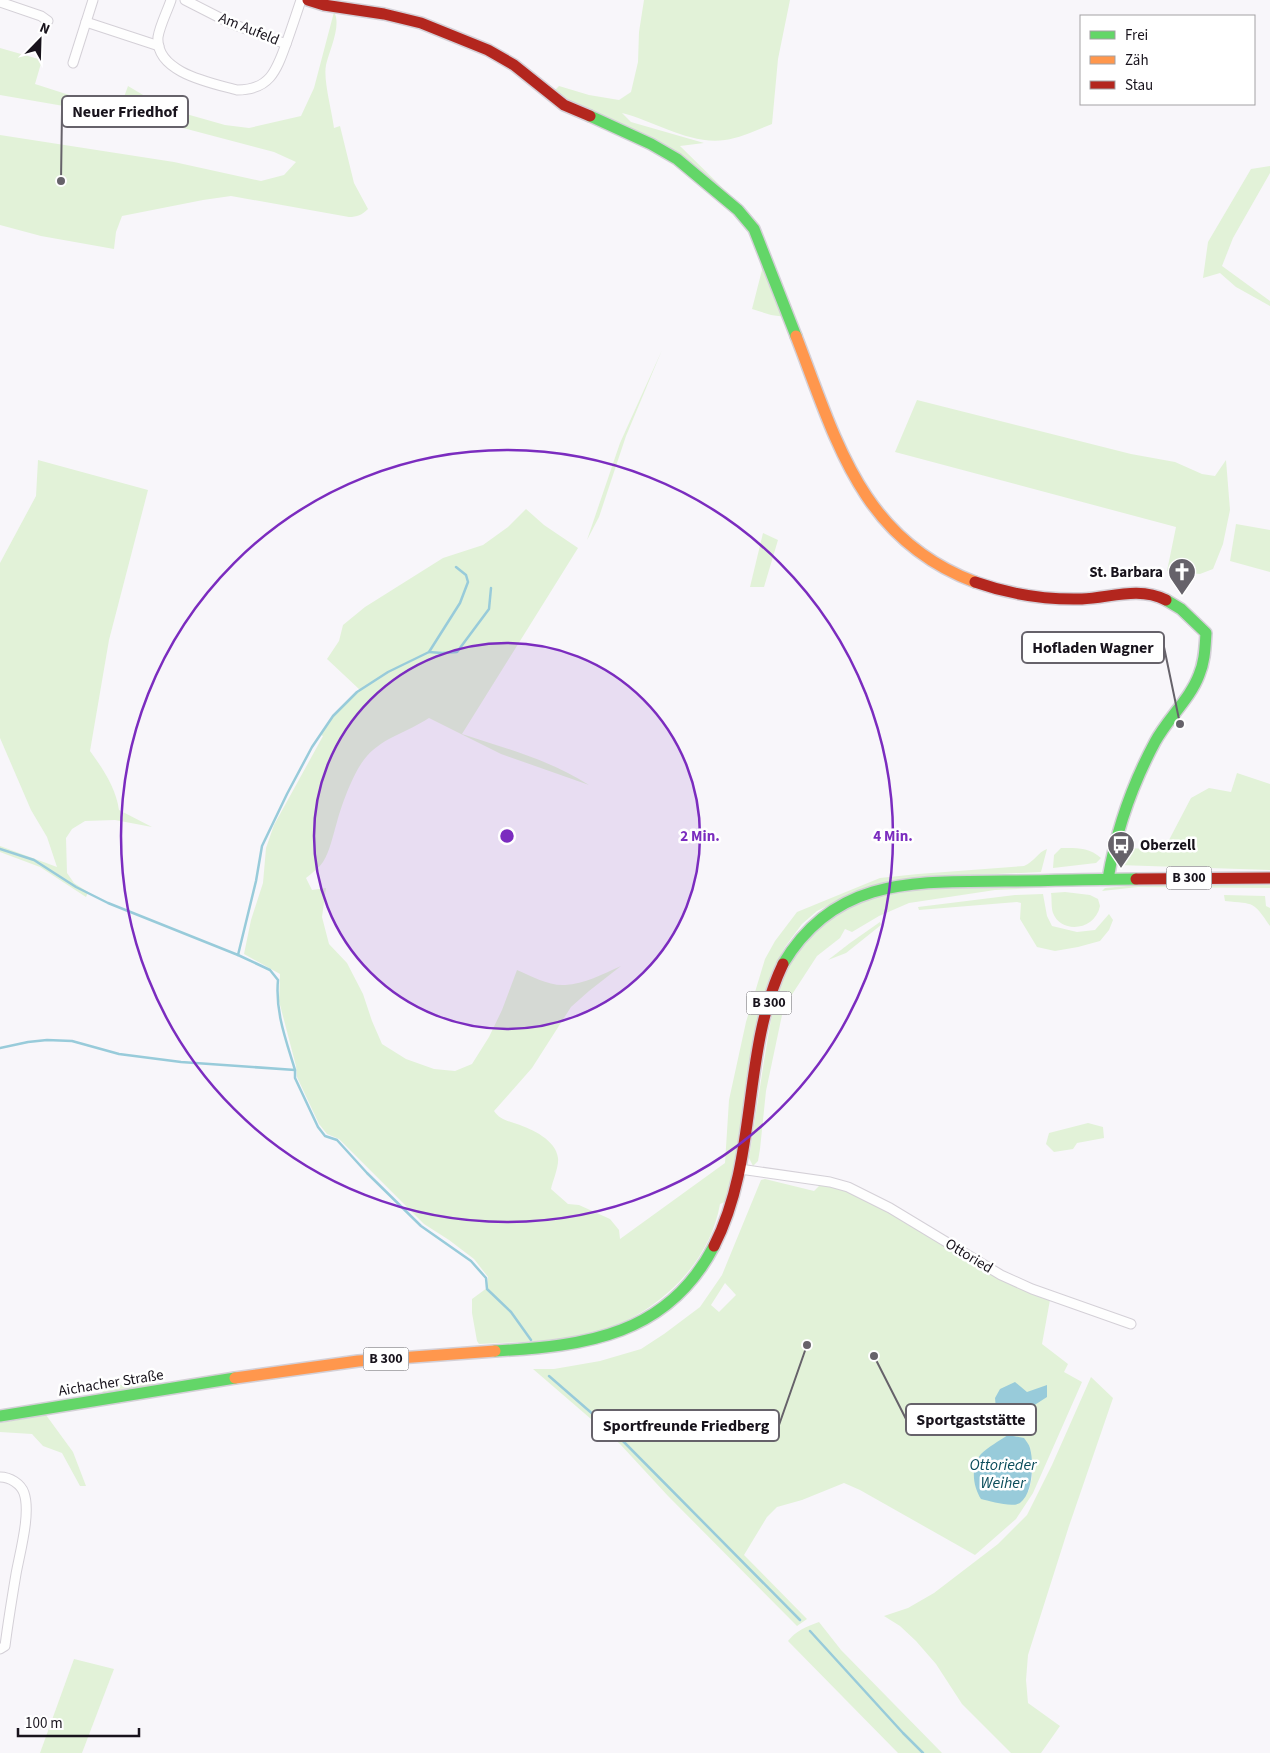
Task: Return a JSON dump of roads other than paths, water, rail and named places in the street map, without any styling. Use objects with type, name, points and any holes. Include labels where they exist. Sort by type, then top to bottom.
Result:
[{"type":"main road","points":[[308,0],[324,5],[384,14],[421,23],[488,50],[514,65],[564,105],[651,144],[677,159],[716,190],[738,210],[754,229],[845,461],[872,506],[922,556],[969,580],[1000,591],[1027,597],[1080,600],[1129,593],[1153,595],[1170,601],[1182,609],[1206,633],[1202,665],[1197,680],[1156,740],[1141,769],[1112,852],[1108,879]]},
{"type":"main road","name":"B 300","points":[[740,1169],[758,1057],[775,982],[789,954],[804,935],[824,916],[851,899],[874,892],[917,884],[1108,879],[1270,878]]},
{"type":"main road","name":"Aichacher Straße","points":[[0,1416],[358,1361],[546,1348],[591,1341],[634,1326],[667,1305],[688,1285],[706,1263],[724,1225],[740,1169]]},
{"type":"street","points":[[73,64],[93,0]]},
{"type":"street","points":[[171,0],[158,36],[159,46],[165,58],[171,66],[180,72],[237,90],[261,86],[269,80],[278,66],[301,0]]},
{"type":"street","name":"Am Aufeld","points":[[185,0],[230,23],[286,44]]},
{"type":"street","points":[[0,2],[41,16],[48,21]]},
{"type":"street","points":[[86,22],[159,46]]},
{"type":"street","name":"Ottoried","points":[[740,1169],[848,1187],[865,1194],[1000,1275],[1032,1289],[1131,1324]]},
{"type":"street","points":[[0,1477],[13,1481],[22,1488],[25,1496],[25,1522],[5,1646],[0,1649]]},
{"type":"water","name":"Ottorieder Weiher","points":[[1015,1382],[1027,1392],[1047,1385],[1047,1397],[1033,1406],[1007,1415],[996,1409],[995,1398],[1000,1389]]},
{"type":"water","name":"Ottorieder Weiher","points":[[1008,1435],[1024,1438],[1030,1447],[1032,1462],[1028,1492],[1020,1503],[1012,1505],[981,1499],[976,1488],[974,1476],[975,1465],[981,1454]]},
{"type":"waterway","points":[[456,567],[466,575],[468,582],[460,603],[429,652],[388,672],[357,692],[333,716],[312,747],[262,846],[256,881],[238,955],[270,970],[278,980],[280,1015],[295,1070],[295,1078],[318,1127],[325,1136],[337,1140],[367,1173],[421,1226],[471,1261],[486,1278],[487,1289],[511,1312],[531,1340]]},
{"type":"waterway","points":[[429,652],[457,652],[489,609],[491,588]]},
{"type":"waterway","points":[[0,849],[34,860],[76,887],[108,903],[238,955]]},
{"type":"waterway","points":[[0,1048],[47,1040],[72,1041],[119,1054],[181,1062],[295,1070]]},
{"type":"waterway","points":[[549,1376],[618,1436],[800,1620]]},
{"type":"waterway","points":[[810,1631],[923,1753]]},
{"type":"place","name":"Neuer Friedhof","points":[[61,181]]},
{"type":"place","name":"St. Barbara","points":[[1182,596]]},
{"type":"place","name":"Hofladen Wagner","points":[[1180,724]]},
{"type":"place","name":"Oberzell","points":[[1121,869]]},
{"type":"place","name":"Sportfreunde Friedberg","points":[[807,1345]]},
{"type":"place","name":"Sportgaststätte","points":[[874,1356]]}]
